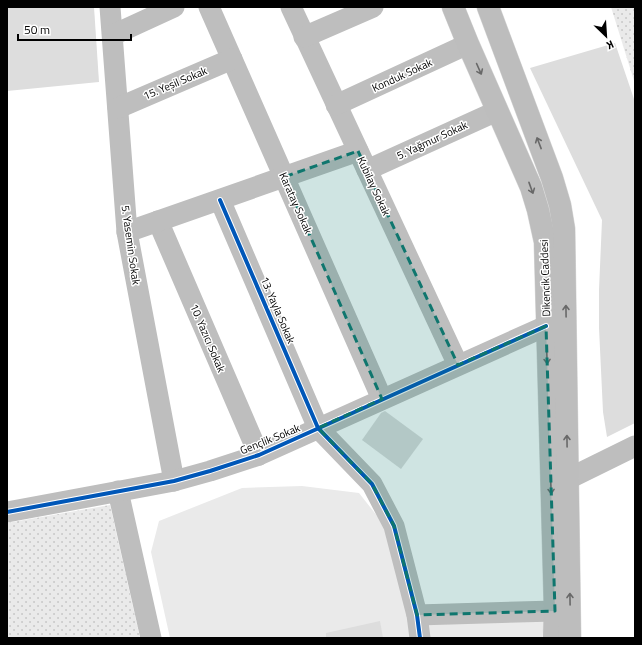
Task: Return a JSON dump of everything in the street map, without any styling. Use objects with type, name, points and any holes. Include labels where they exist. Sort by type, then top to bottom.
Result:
[{"type":"main road","name":"Dikencik Caddesi","points":[[453,7],[531,187],[545,242],[546,326],[555,612],[554,638]]},
{"type":"main road","name":"Dikencik Caddesi","points":[[488,7],[552,178],[560,206],[564,236],[570,638]]},
{"type":"street","name":"5. Yasemin Sokak","points":[[110,7],[127,232],[174,481]]},
{"type":"street","points":[[113,35],[174,7]]},
{"type":"street","name":"Karatay Sokak","points":[[209,7],[382,399]]},
{"type":"street","name":"Kubilay Sokak","points":[[291,7],[458,366]]},
{"type":"street","points":[[304,37],[370,8]]},
{"type":"street","name":"Konduk Sokak","points":[[336,105],[468,44]]},
{"type":"street","name":"15. Yeşil Sokak","points":[[118,108],[232,59]]},
{"type":"street","name":"5. Yağmur Sokak","points":[[367,170],[497,111]]},
{"type":"street","points":[[127,232],[358,151]]},
{"type":"street","name":"13. Yayla Sokak","points":[[220,200],[251,268],[318,428]]},
{"type":"street","name":"10. Yazıcı Sokak","points":[[158,221],[259,455]]},
{"type":"street","name":"Gençlik Sokak","points":[[7,512],[174,481],[259,455],[546,326]]},
{"type":"street","points":[[318,428],[372,484],[394,526],[417,615],[420,638]]},
{"type":"street","points":[[568,479],[635,446]]},
{"type":"street","points":[[118,491],[151,638]]},
{"type":"street","points":[[417,615],[555,612]]},
{"type":"highlighted area","points":[[358,151],[458,365],[546,326],[555,611],[417,615],[394,526],[372,484],[318,428],[382,399],[284,177]]},
{"type":"shaded area","points":[[611,7],[635,7],[635,84]]},
{"type":"shaded area","points":[[302,486],[359,493],[389,531],[424,617],[545,615],[542,638],[170,638],[151,552],[159,521],[242,488]]},
{"type":"shaded area","points":[[110,505],[140,638],[7,638],[7,523]]},
{"type":"building","points":[[7,7],[94,7],[99,82],[7,91]]},
{"type":"building","points":[[615,43],[635,102],[635,423],[607,437],[603,412],[599,328],[602,220],[530,68]]},
{"type":"building","points":[[385,411],[423,439],[401,469],[362,440],[381,413]]},
{"type":"building","points":[[380,621],[383,638],[326,638],[326,633]]},
{"type":"cycle path","points":[[220,200],[318,428],[372,484],[394,526],[417,615],[420,638]]},
{"type":"cycle path","points":[[7,512],[174,481],[259,455],[546,326]]}]
